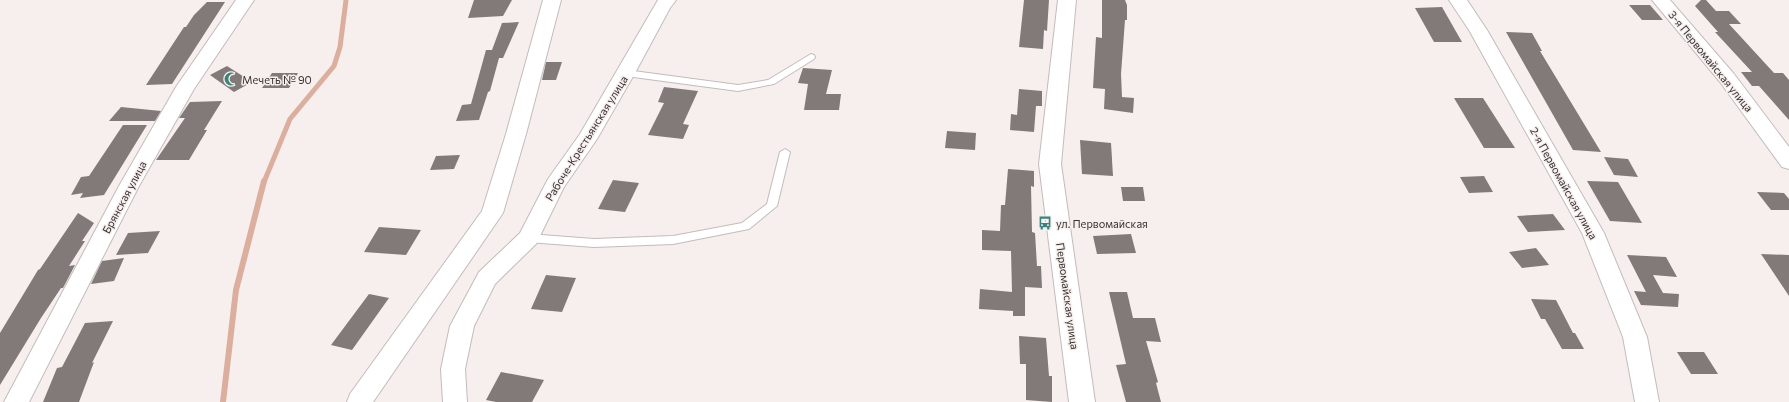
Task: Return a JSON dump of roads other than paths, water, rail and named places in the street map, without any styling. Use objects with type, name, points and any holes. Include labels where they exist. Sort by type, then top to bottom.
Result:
[{"type":"street","name":"Брянская улица","points":[[16,402],[132,180],[185,87],[245,0]]},
{"type":"street","points":[[358,402],[492,213],[516,134],[552,0]]},
{"type":"street","name":"Рабоче-Крестьянская улица","points":[[455,402],[454,369],[462,326],[488,278],[528,238],[555,184],[587,139],[626,73],[662,6],[667,0]]},
{"type":"street","name":"Первомайская улица","points":[[1067,0],[1050,164],[1082,402]]},
{"type":"street","name":"2-я Первомайская улица","points":[[1458,0],[1478,30],[1593,233],[1635,337],[1647,402]]},
{"type":"street","name":"3-я Первомайская улица","points":[[1661,0],[1727,78],[1789,162]]},
{"type":"lane","points":[[626,73],[738,88],[771,82],[811,57]]},
{"type":"lane","points":[[528,238],[594,243],[673,240],[745,226],[772,206],[785,152]]},
{"type":"waterway","points":[[264,182],[290,119],[334,66],[340,47],[346,0]]},
{"type":"waterway","points":[[223,402],[236,290],[264,181]]},
{"type":"place","name":"Мечеть № 90","points":[[231,79]]},
{"type":"place","name":"ул. Первомайская","points":[[1045,223]]}]
